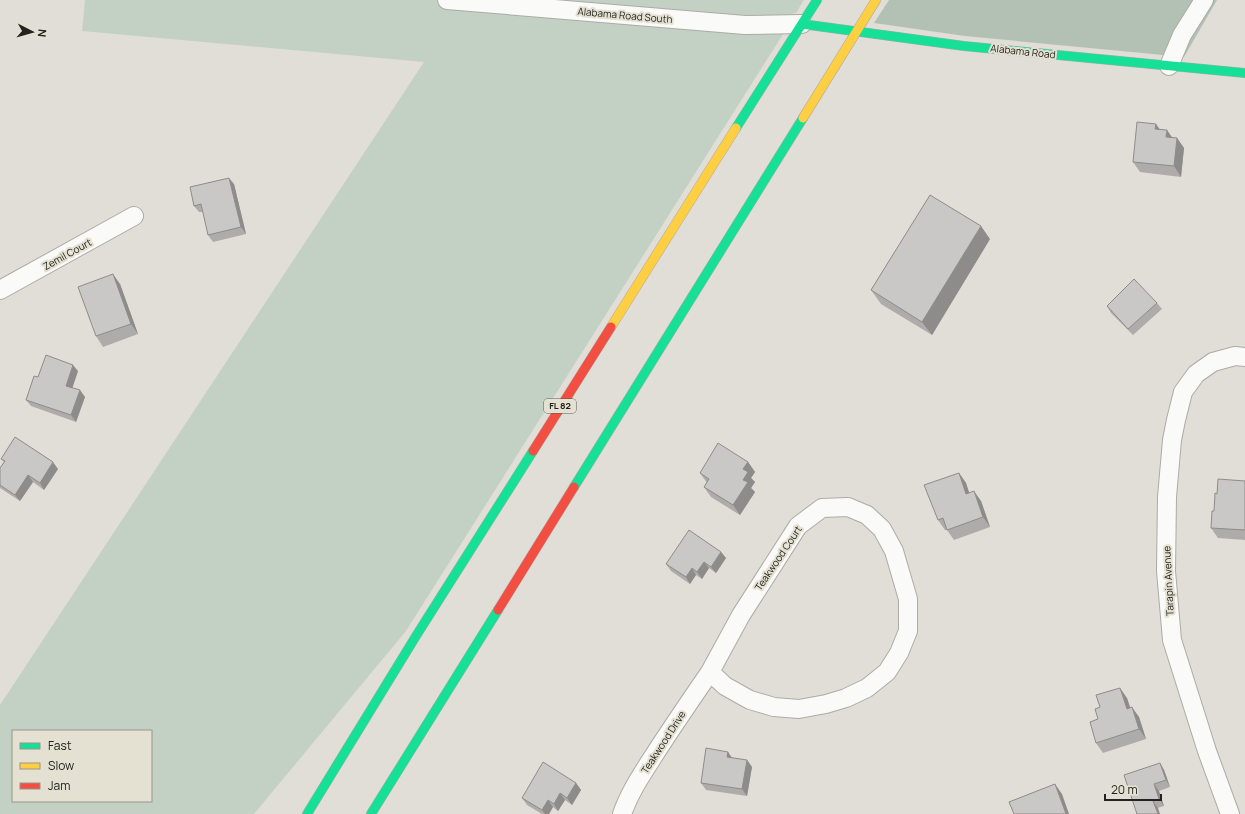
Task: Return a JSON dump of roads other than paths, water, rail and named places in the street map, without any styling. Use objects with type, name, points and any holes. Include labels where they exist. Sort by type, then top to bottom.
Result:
[{"type":"main road","name":"FL 82","points":[[307,814],[416,636],[817,0]]},
{"type":"main road","points":[[371,814],[876,0]]},
{"type":"main road","name":"Alabama Road","points":[[802,24],[964,46],[1245,73]]},
{"type":"street","name":"Alabama Road South","points":[[448,0],[745,25],[802,24]]},
{"type":"street","points":[[1169,66],[1182,34],[1204,0]]},
{"type":"street","name":"Zemil Court","points":[[0,290],[134,216]]},
{"type":"street","name":"Tarapin Avenue","points":[[1230,814],[1207,751],[1172,640],[1166,571],[1167,497],[1172,440],[1183,392],[1196,374],[1213,362],[1235,356],[1245,357]]},
{"type":"street","name":"Teakwood Court","points":[[848,507],[867,515],[882,529],[894,551],[908,599],[908,631],[899,653],[887,672],[867,688],[846,698],[826,704],[799,709],[774,707],[750,700],[725,686],[710,672],[741,614],[798,526],[822,508],[848,507]]},
{"type":"street","name":"Teakwood Drive","points":[[622,814],[626,802],[636,784],[710,672]]}]
